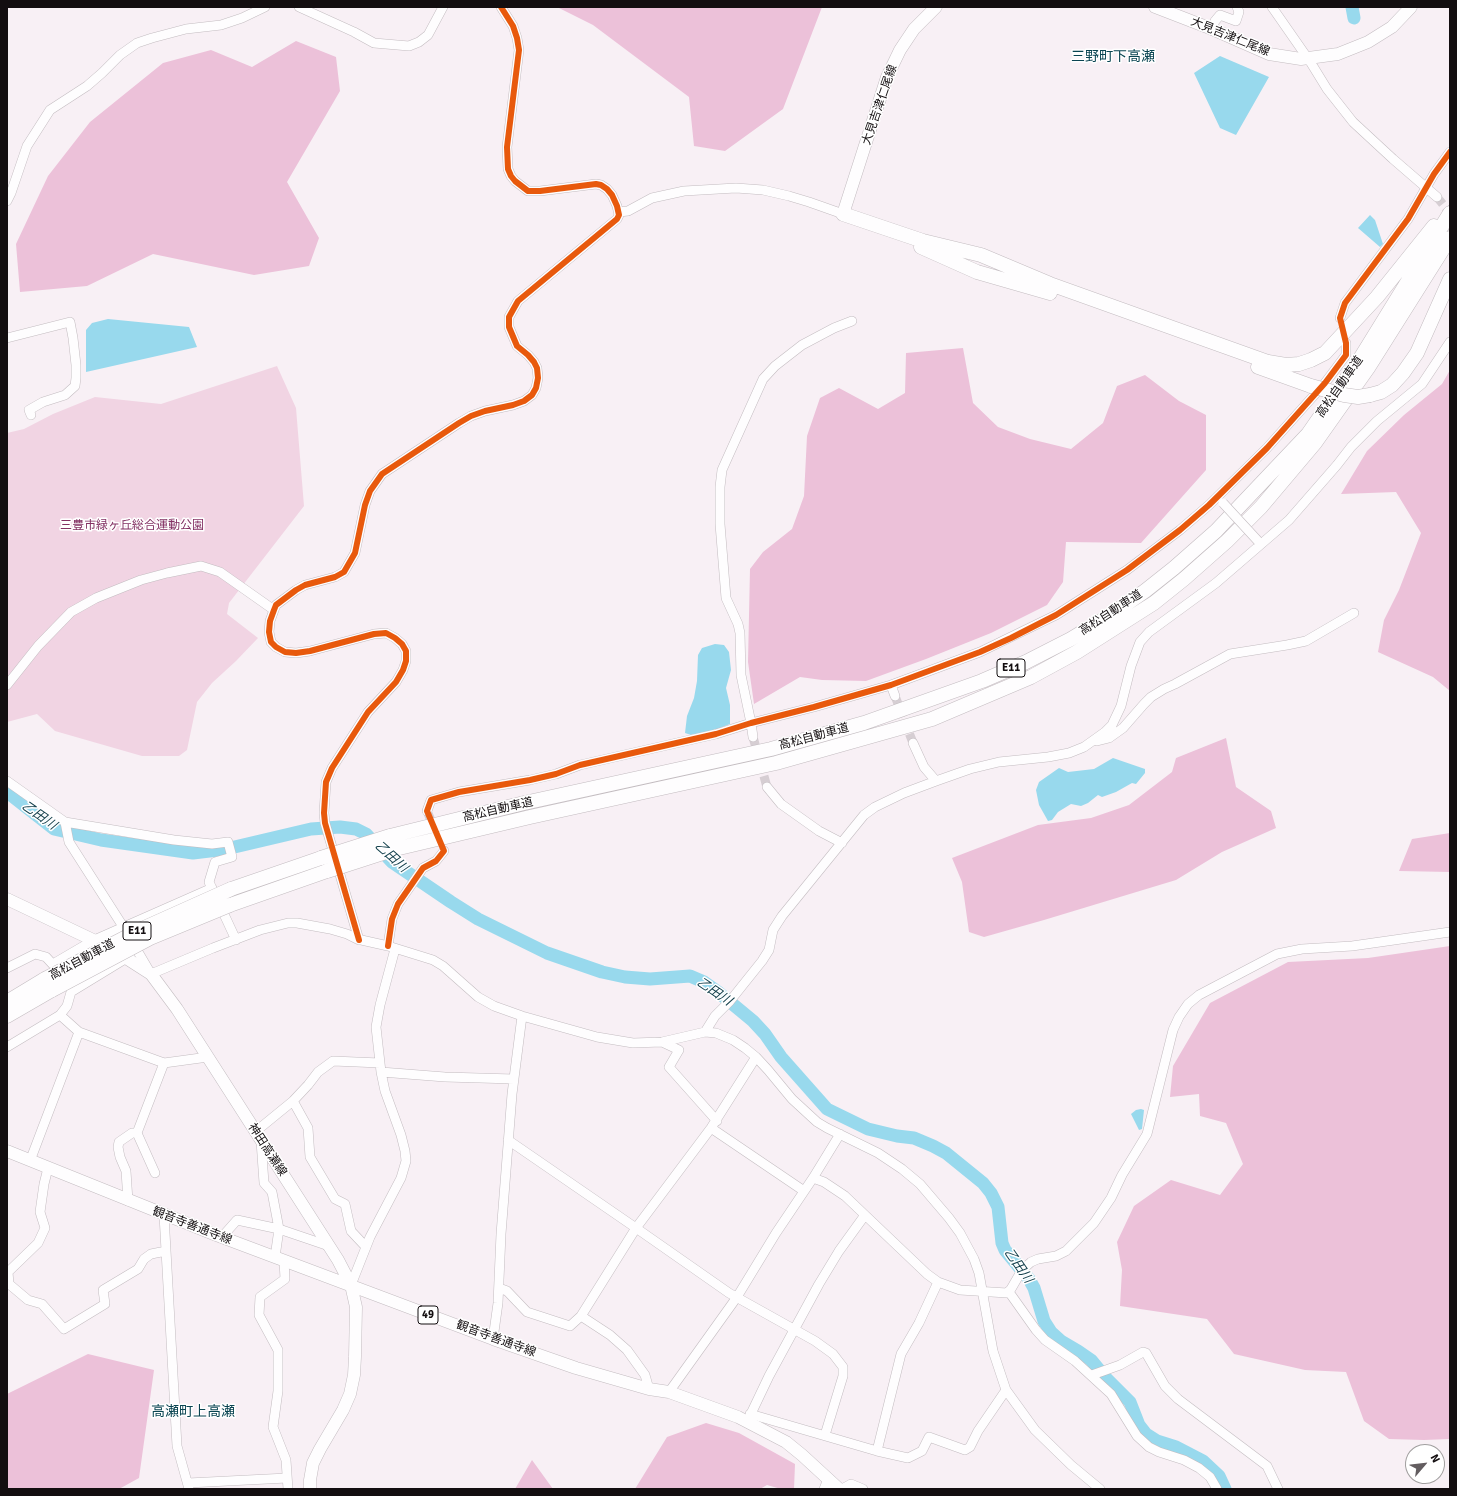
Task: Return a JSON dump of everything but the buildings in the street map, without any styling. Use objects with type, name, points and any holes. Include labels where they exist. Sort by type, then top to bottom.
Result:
[{"type":"highway","points":[[843,214],[922,241],[981,255],[1050,284],[1268,362],[1286,365],[1299,364],[1325,353],[1377,297],[1450,206]]},
{"type":"highway","name":"高松自動車道","points":[[7,1016],[49,984],[144,928],[231,889],[390,836],[524,803],[771,749],[864,723],[982,681],[1026,662],[1071,639],[1145,591],[1174,568],[1222,526],[1308,434],[1358,362],[1450,213]]},
{"type":"highway","points":[[843,214],[862,225],[924,248],[977,272],[1046,291],[1311,386],[1344,395],[1358,397],[1381,392],[1392,385],[1403,373],[1417,352],[1450,279]]},
{"type":"highway","name":"高松自動車道","points":[[7,1002],[230,904],[395,849],[530,817],[776,763],[925,722],[1031,677],[1077,652],[1154,603],[1227,541],[1261,507],[1315,443],[1368,368],[1450,238]]},
{"type":"main road","name":"大見吉津仁尾線","points":[[843,214],[887,77],[900,50],[914,29],[936,7]]},
{"type":"main road","name":"大見吉津仁尾線","points":[[1155,7],[1269,54],[1301,59],[1338,54],[1368,42],[1392,26],[1411,7]]},
{"type":"main road","name":"神田高瀬線","points":[[7,899],[94,940],[128,958],[151,974],[169,997],[208,1057],[329,1246],[351,1285],[356,1307],[355,1357],[351,1387],[343,1410],[313,1463],[310,1489]]},
{"type":"main road","name":"観音寺善通寺線","points":[[7,1151],[222,1238],[493,1339],[576,1368],[648,1389],[669,1392],[738,1416],[749,1418],[786,1442],[826,1484],[841,1489]]},
{"type":"street","points":[[7,201],[26,146],[50,110],[87,86],[120,55],[137,43],[152,38],[186,29],[221,25],[242,18],[265,7]]},
{"type":"street","points":[[299,7],[354,32],[374,43],[409,46],[419,42],[428,35],[443,7]]},
{"type":"street","points":[[359,940],[325,823],[324,813],[326,782],[332,768],[368,712],[400,676],[406,661],[406,651],[402,644],[386,633],[374,634],[310,651],[296,653],[285,652],[271,642],[269,632],[270,621],[276,605],[300,587],[335,577],[344,572],[354,553],[365,505],[370,491],[382,474],[459,422],[485,411],[524,401],[532,395],[536,388],[538,378],[537,368],[528,354],[517,346],[509,328],[509,317],[518,301],[617,219],[619,212],[612,195],[601,185],[596,184],[540,191],[528,191],[511,176],[507,159],[507,147],[519,50],[514,26],[501,7]]},
{"type":"street","points":[[1212,30],[1215,21],[1220,16],[1236,21],[1239,12],[1236,7]]},
{"type":"street","points":[[1272,7],[1308,58],[1327,89],[1353,122],[1437,197]]},
{"type":"street","points":[[1340,318],[1345,303],[1408,219],[1426,187],[1450,152]]},
{"type":"street","points":[[619,212],[628,211],[652,198],[684,191],[736,188],[763,190],[789,196],[843,214]]},
{"type":"street","points":[[753,737],[741,675],[740,634],[738,624],[726,598],[720,524],[720,487],[722,470],[763,379],[775,366],[802,345],[834,328],[852,321]]},
{"type":"street","points":[[7,338],[70,322],[76,365],[75,386],[65,395],[43,402],[29,410],[31,415]]},
{"type":"street","points":[[705,1032],[715,1016],[730,1001],[762,961],[769,950],[773,930],[782,916],[864,815],[875,807],[904,793],[936,781],[998,762],[1048,757],[1069,753],[1092,742],[1112,725],[1121,706],[1131,666],[1140,642],[1149,632],[1216,583],[1260,542],[1274,534],[1304,504],[1351,447],[1377,421],[1422,384],[1450,342]]},
{"type":"street","points":[[427,811],[431,800],[460,792],[556,774],[580,765],[716,734],[891,685],[980,652],[1056,615],[1127,570],[1220,500],[1324,384],[1346,355],[1346,343]]},
{"type":"street","points":[[1220,500],[1260,542]]},
{"type":"street","points":[[7,686],[38,646],[71,612],[96,598],[141,580],[201,566],[220,572],[274,610]]},
{"type":"street","points":[[1092,742],[1108,738],[1123,728],[1144,704],[1164,688],[1194,674],[1230,654],[1306,641],[1354,613]]},
{"type":"street","points":[[891,685],[895,696]]},
{"type":"street","points":[[913,743],[924,767],[936,781]]},
{"type":"street","points":[[7,781],[65,822],[174,840],[212,844],[228,842],[232,857],[214,862],[209,882],[236,940]]},
{"type":"street","points":[[767,787],[781,804],[819,831],[842,843]]},
{"type":"street","points":[[65,822],[69,842],[124,928],[151,974],[260,930],[288,923],[315,926],[346,934],[359,940],[391,947],[438,963],[478,997],[494,1006],[522,1016],[597,1037],[633,1043],[662,1042],[705,1032],[716,1033],[733,1040],[756,1057],[792,1099],[817,1122],[878,1153],[902,1169],[920,1184],[960,1233],[974,1259],[984,1291],[993,1351],[1001,1379],[1006,1390],[1036,1430],[1071,1465],[1100,1489]]},
{"type":"street","points":[[351,1285],[366,1247],[401,1178],[406,1161],[401,1135],[385,1091],[381,1072],[376,1027],[391,947],[392,919],[398,904],[410,886],[424,868],[436,861],[444,851]]},
{"type":"street","points":[[54,964],[94,940],[212,888]]},
{"type":"street","points":[[1009,1292],[1022,1270],[1031,1262],[1038,1259],[1056,1256],[1066,1251],[1094,1223],[1111,1198],[1122,1175],[1147,1134],[1173,1030],[1179,1017],[1188,1004],[1199,995],[1277,954],[1302,949],[1352,946],[1450,932]]},
{"type":"street","points":[[7,1047],[60,1015],[67,1006],[71,992],[138,951]]},
{"type":"street","points":[[7,968],[35,954],[46,956],[54,964],[71,992]]},
{"type":"street","points":[[60,1015],[79,1032],[164,1063],[208,1057]]},
{"type":"street","points":[[493,1339],[508,1140],[522,1016]]},
{"type":"street","points":[[30,1161],[79,1032]]},
{"type":"street","points":[[662,1042],[679,1050],[669,1067],[714,1124],[804,1191]]},
{"type":"street","points":[[498,1288],[507,1291],[527,1312],[570,1326],[580,1316],[636,1228],[714,1124],[756,1057]]},
{"type":"street","points":[[288,1489],[286,1460],[273,1427],[278,1391],[278,1350],[259,1315],[260,1297],[285,1279],[279,1259],[279,1229],[272,1192],[264,1183],[258,1136],[308,1085],[318,1072],[333,1061],[380,1063]]},
{"type":"street","points":[[155,1173],[137,1133],[164,1063]]},
{"type":"street","points":[[381,1072],[445,1077],[514,1079]]},
{"type":"street","points":[[293,1101],[308,1128],[310,1157],[335,1199],[345,1204],[351,1231],[366,1247]]},
{"type":"street","points":[[128,1201],[126,1171],[120,1157],[118,1147],[119,1142],[132,1134],[137,1133]]},
{"type":"street","points":[[669,1392],[737,1297],[776,1233],[814,1178],[840,1134]]},
{"type":"street","points":[[508,1140],[729,1294],[737,1297],[833,1354],[843,1367],[843,1376],[825,1435]]},
{"type":"street","points":[[48,1168],[40,1212],[45,1228],[38,1243],[8,1272],[9,1284],[28,1300],[42,1304],[64,1329],[105,1304],[102,1290],[138,1269],[144,1259],[151,1254],[166,1251]]},
{"type":"street","points":[[814,1178],[824,1182],[845,1196],[927,1274],[938,1282],[960,1290],[1004,1293],[1009,1292]]},
{"type":"street","points":[[164,1215],[177,1446],[189,1486],[287,1478]]},
{"type":"street","points":[[865,1215],[839,1251],[794,1330],[749,1418],[825,1435],[877,1451],[908,1458],[922,1451],[929,1437],[965,1450],[970,1447],[978,1431],[1006,1390]]},
{"type":"street","points":[[222,1238],[237,1220],[279,1229],[329,1246]]},
{"type":"street","points":[[877,1451],[901,1354],[919,1323],[938,1282]]},
{"type":"street","points":[[1009,1292],[1045,1340],[1075,1361],[1111,1394],[1137,1436],[1143,1442],[1159,1452],[1184,1460],[1199,1468],[1205,1472],[1217,1489]]},
{"type":"street","points":[[580,1316],[610,1334],[627,1350],[645,1375],[648,1389]]},
{"type":"street","points":[[1092,1376],[1120,1365],[1143,1352],[1146,1353],[1165,1386],[1178,1399],[1267,1466],[1278,1489]]},
{"type":"street","points":[[841,1489],[851,1484],[863,1489]]},
{"type":"green space","name":"三豊市緑ヶ丘総合運動公園","points":[[277,366],[296,408],[304,506],[229,603],[227,614],[258,638],[212,683],[197,702],[187,750],[179,756],[142,756],[55,731],[37,714],[7,722],[7,433],[24,429],[53,414],[95,397],[161,404]]},
{"type":"shaded area","points":[[557,7],[822,7],[783,109],[725,151],[694,146],[689,97],[593,25]]},
{"type":"shaded area","points":[[296,41],[336,57],[340,91],[287,182],[319,238],[309,266],[254,275],[153,254],[87,286],[20,292],[16,244],[48,176],[90,122],[163,63],[211,50],[252,67]]},
{"type":"shaded area","points":[[963,348],[973,403],[998,427],[1030,439],[1071,449],[1103,423],[1117,386],[1145,375],[1179,401],[1206,415],[1206,470],[1141,543],[1066,542],[1063,582],[1047,605],[991,633],[866,681],[822,680],[800,677],[754,704],[748,662],[750,569],[763,552],[792,529],[804,496],[807,436],[820,398],[839,388],[878,409],[905,393],[906,353]]},
{"type":"shaded area","points":[[1450,370],[1450,691],[1433,677],[1378,652],[1384,620],[1399,590],[1421,533],[1396,492],[1341,494],[1367,451],[1404,415],[1442,384]]},
{"type":"shaded area","points":[[1226,738],[1236,787],[1271,811],[1276,828],[1222,852],[1176,880],[984,937],[969,932],[962,882],[952,858],[1038,825],[1091,818],[1129,805],[1172,772],[1176,758]]},
{"type":"shaded area","points":[[1450,833],[1450,872],[1399,871],[1412,839]]},
{"type":"shaded area","points":[[1450,946],[1450,1439],[1389,1439],[1364,1421],[1346,1372],[1305,1370],[1234,1354],[1207,1319],[1120,1306],[1122,1270],[1117,1242],[1134,1206],[1171,1180],[1220,1195],[1243,1164],[1226,1123],[1200,1116],[1199,1094],[1170,1097],[1173,1066],[1210,1003],[1288,962],[1368,958]]},
{"type":"shaded area","points":[[88,1354],[154,1370],[139,1478],[119,1489],[7,1489],[7,1394]]},
{"type":"shaded area","points":[[706,1423],[739,1433],[795,1464],[794,1489],[781,1489],[767,1485],[760,1489],[635,1489],[667,1437]]},
{"type":"shaded area","points":[[532,1460],[553,1489],[515,1489]]},
{"type":"water","points":[[1220,56],[1269,77],[1236,135],[1220,128],[1194,73]]},
{"type":"water","points":[[1370,215],[1375,220],[1383,244],[1380,247],[1358,228]]},
{"type":"water","points":[[108,319],[189,327],[197,347],[86,372],[86,330],[92,323]]},
{"type":"water","points":[[715,644],[724,645],[729,652],[731,670],[726,688],[730,705],[730,724],[710,732],[691,735],[685,733],[687,716],[694,698],[697,681],[698,655],[702,648]]},
{"type":"water","points":[[1113,758],[1145,769],[1145,773],[1136,784],[1132,783],[1116,792],[1102,797],[1098,795],[1088,803],[1081,806],[1071,804],[1058,812],[1052,820],[1048,821],[1039,805],[1036,790],[1039,782],[1059,768],[1068,772],[1094,769]]},
{"type":"water","points":[[1136,1110],[1144,1110],[1142,1129],[1139,1130],[1131,1114]]},
{"type":"waterway","points":[[1352,7],[1354,18]]},
{"type":"waterway","name":"乙田川","points":[[7,792],[54,829],[101,840],[193,853],[226,849],[311,829],[340,827],[356,829],[366,834],[392,862],[451,902],[478,919],[547,953],[602,972],[625,977],[650,979],[690,976],[704,982],[753,1021],[765,1034],[781,1057],[827,1109],[868,1129],[897,1136],[914,1138],[933,1146],[946,1153],[983,1183],[991,1193],[998,1207],[1002,1243],[1005,1250],[1029,1279],[1034,1288],[1044,1321],[1051,1332],[1061,1341],[1091,1360],[1105,1377],[1130,1402],[1139,1425],[1146,1434],[1157,1441],[1176,1447],[1203,1461],[1219,1476],[1225,1489]]},
{"type":"tunnel","points":[[1437,197],[1450,213]]},
{"type":"tunnel","points":[[895,696],[913,743]]},
{"type":"tunnel","points":[[753,737],[767,787]]},
{"type":"tunnel","points":[[427,811],[444,851]]},
{"type":"cycle path","points":[[359,940],[325,823],[324,813],[326,782],[332,768],[368,712],[396,682],[406,661],[406,651],[402,644],[386,633],[374,634],[310,651],[296,653],[285,652],[271,642],[269,632],[270,621],[276,605],[296,590],[305,585],[335,577],[344,572],[355,553],[365,505],[370,491],[382,474],[471,416],[485,411],[513,405],[524,401],[532,395],[536,388],[538,378],[537,368],[528,355],[517,346],[509,327],[509,317],[518,301],[617,219],[619,215],[612,195],[601,185],[596,184],[540,191],[528,191],[511,176],[508,169],[507,147],[519,50],[513,26],[501,7]]},
{"type":"cycle path","points":[[388,946],[392,919],[398,904],[423,868],[436,861],[444,851],[427,811],[431,800],[459,792],[556,774],[580,765],[716,734],[891,685],[980,652],[1011,638],[1056,615],[1127,570],[1180,530],[1209,505],[1267,448],[1325,383],[1346,355],[1346,343],[1340,318],[1345,303],[1408,219],[1434,174],[1450,152]]},
{"type":"district","name":"三野町下高瀬","points":[[1113,57]]},
{"type":"district","name":"高瀬町上高瀬","points":[[193,1412]]}]
